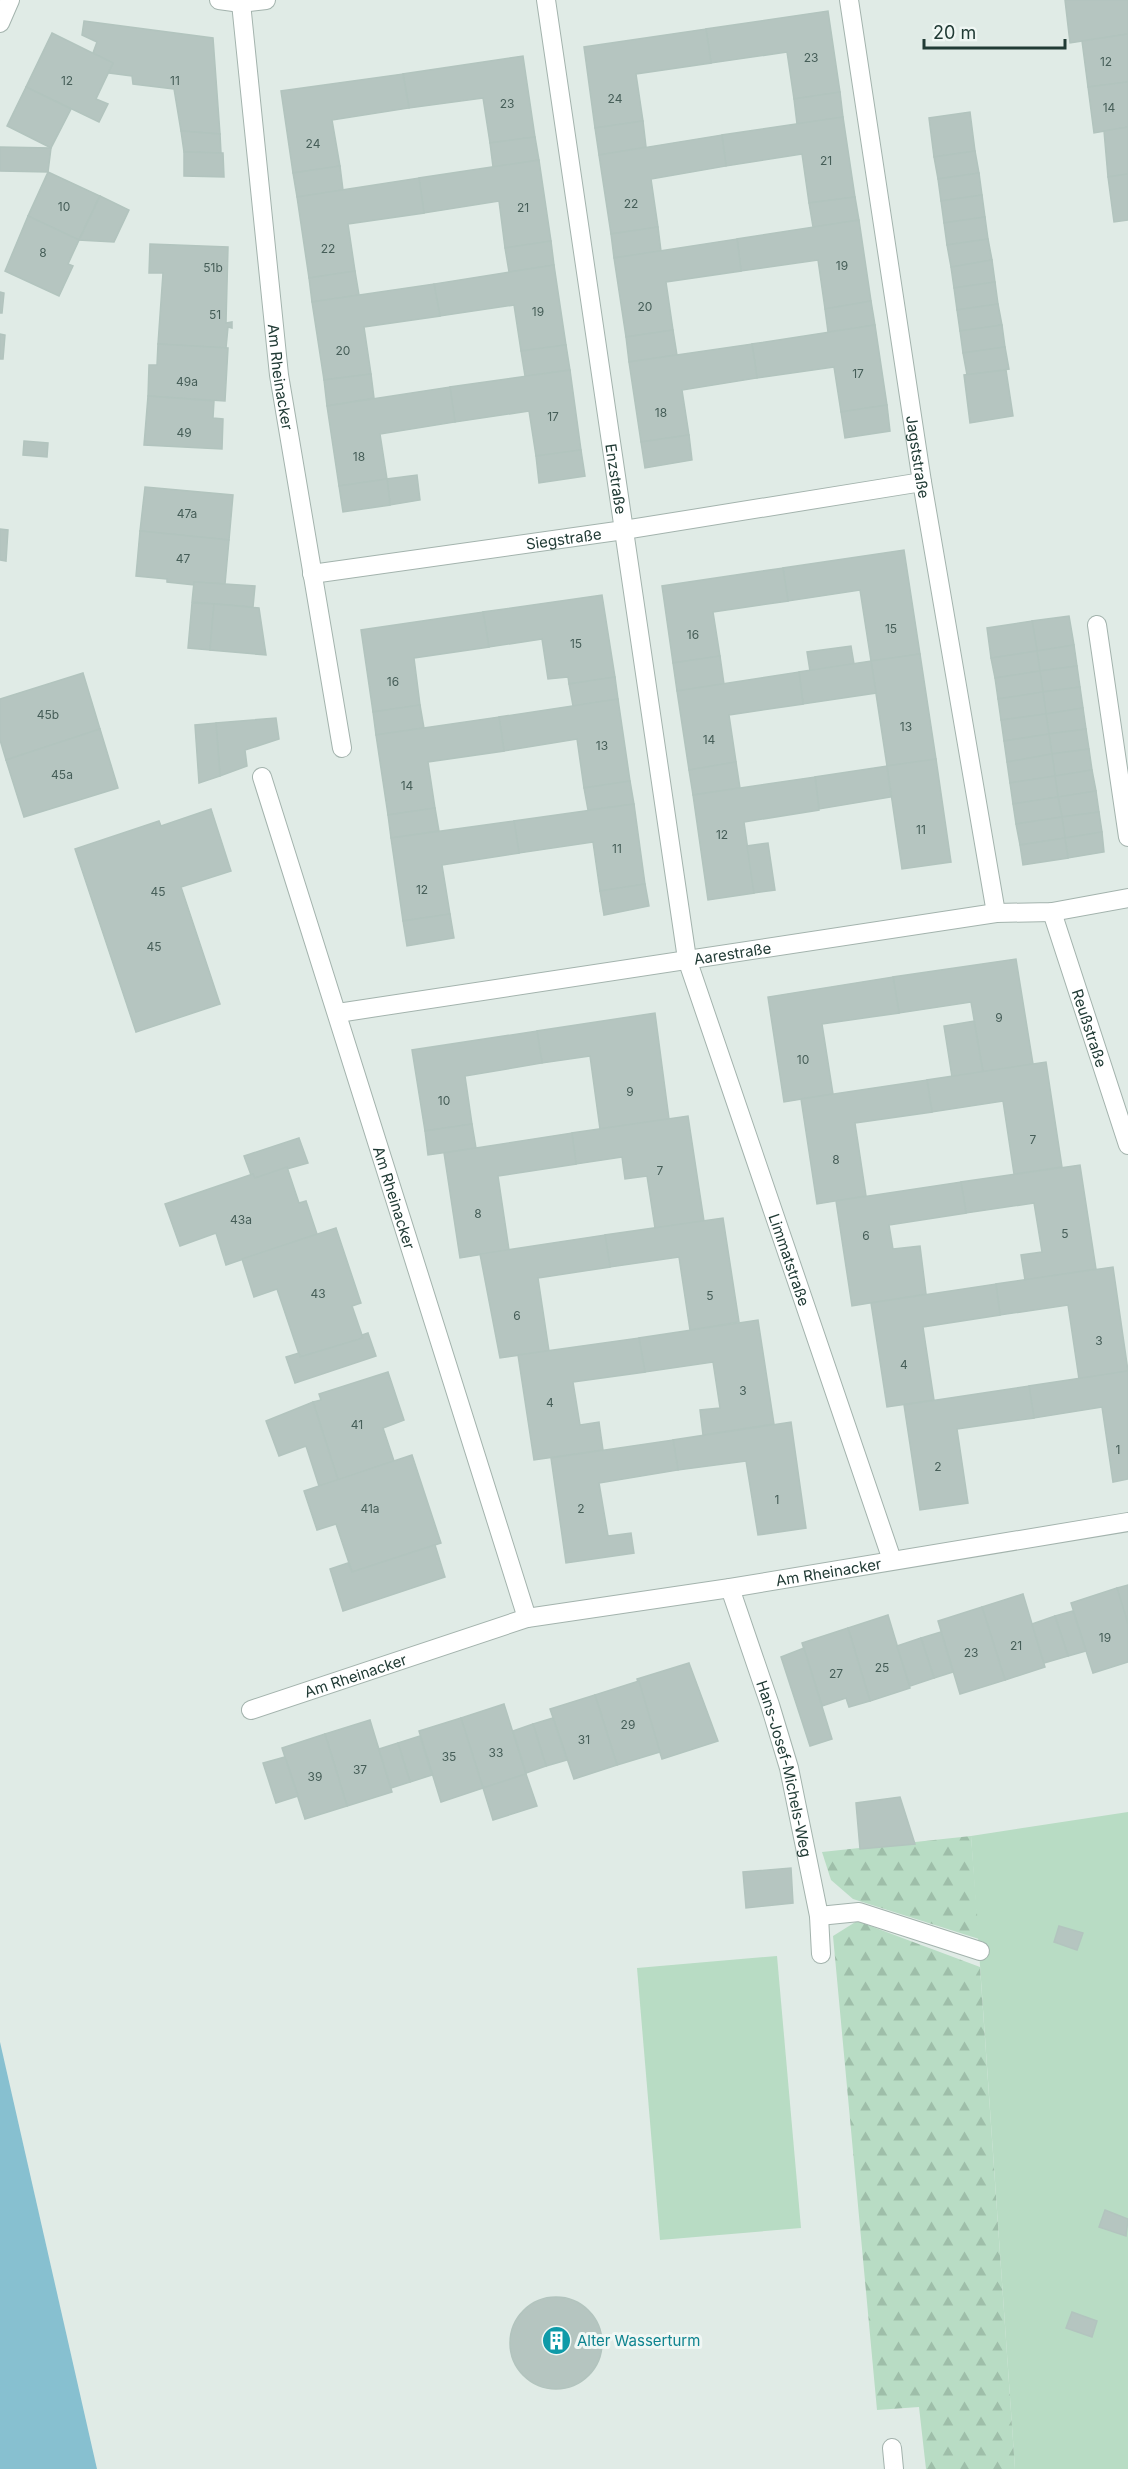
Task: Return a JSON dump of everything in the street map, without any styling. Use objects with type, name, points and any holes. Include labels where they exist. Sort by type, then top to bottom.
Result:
[{"type":"street","points":[[0,22],[10,0]]},
{"type":"street","points":[[219,0],[241,3],[266,0]]},
{"type":"street","name":"Enzstraße","points":[[546,0],[687,958]]},
{"type":"street","name":"Jagststraße","points":[[849,0],[922,482],[996,914]]},
{"type":"street","name":"Am Rheinacker","points":[[241,3],[279,375],[342,748]]},
{"type":"street","name":"Siegstraße","points":[[312,574],[624,530],[922,482]]},
{"type":"street","points":[[1097,625],[1128,837]]},
{"type":"street","name":"Am Rheinacker","points":[[262,777],[527,1618]]},
{"type":"street","name":"Aarestraße","points":[[338,1013],[687,958],[996,914],[1052,912],[1128,898]]},
{"type":"street","name":"Reußstraße","points":[[1052,912],[1128,1145]]},
{"type":"street","name":"Limmatstraße","points":[[687,958],[892,1560]]},
{"type":"street","name":"Am Rheinacker","points":[[250,1710],[527,1618],[730,1588],[1128,1522]]},
{"type":"street","name":"Hans-Josef-Michels-Weg","points":[[730,1588],[789,1768],[819,1916],[821,1954]]},
{"type":"street","points":[[819,1916],[859,1912],[980,1952]]},
{"type":"street","points":[[892,2448],[894,2469]]},
{"type":"green space","points":[[1128,1812],[1128,2469],[1015,2469],[971,1836]]},
{"type":"green space","points":[[971,1836],[979,1939],[853,1899],[831,1880],[822,1852]]},
{"type":"green space","points":[[857,1921],[980,1967],[1015,2469],[926,2469],[919,2407],[877,2410],[833,1936]]},
{"type":"green space","points":[[777,1956],[801,2228],[660,2240],[637,1968]]},
{"type":"water","points":[[0,2042],[97,2469],[0,2469]]},
{"type":"building","points":[[1065,0],[1128,0],[1128,34],[1070,43]]},
{"type":"building","points":[[828,11],[840,92],[794,99],[787,52],[711,63],[706,29]]},
{"type":"building","points":[[84,21],[213,38],[220,134],[181,131],[174,89],[133,84],[132,76],[108,73],[113,63],[93,53],[97,42],[82,35]]},
{"type":"building","points":[[706,29],[711,63],[636,74],[643,121],[595,128],[584,47]]},
{"type":"building","points":[[52,33],[113,63],[96,99],[108,104],[99,122],[26,87]]},
{"type":"building","points":[[1128,34],[1128,82],[1088,87],[1082,41]]},
{"type":"building","points":[[523,56],[535,137],[490,143],[483,98],[409,108],[403,74]]},
{"type":"building","points":[[403,74],[409,108],[332,120],[340,166],[293,173],[281,91]]},
{"type":"building","points":[[1128,82],[1128,127],[1094,133],[1088,87]]},
{"type":"building","points":[[26,87],[71,109],[51,148],[7,126]]},
{"type":"building","points":[[840,92],[843,117],[797,124],[794,99]]},
{"type":"building","points":[[970,112],[975,151],[934,157],[929,118]]},
{"type":"building","points":[[843,117],[855,197],[809,203],[802,154],[726,166],[722,135]]},
{"type":"building","points":[[643,121],[646,147],[599,155],[595,128]]},
{"type":"building","points":[[1128,127],[1128,174],[1108,177],[1104,131]]},
{"type":"building","points":[[181,131],[220,134],[221,153],[184,152]]},
{"type":"building","points":[[722,135],[726,166],[651,179],[658,227],[611,234],[599,155]]},
{"type":"building","points":[[535,137],[539,160],[493,167],[490,143]]},
{"type":"building","points":[[0,147],[51,148],[48,172],[0,171]]},
{"type":"building","points":[[975,151],[979,173],[938,179],[934,157]]},
{"type":"building","points":[[184,152],[223,153],[224,177],[184,176]]},
{"type":"building","points":[[539,160],[551,241],[505,248],[499,201],[424,213],[419,178]]},
{"type":"building","points":[[340,166],[343,190],[297,197],[293,173]]},
{"type":"building","points":[[48,172],[100,196],[79,240],[28,216]]},
{"type":"building","points":[[979,173],[982,195],[941,201],[938,179]]},
{"type":"building","points":[[1128,174],[1128,220],[1114,222],[1108,177]]},
{"type":"building","points":[[419,178],[424,213],[348,224],[355,271],[309,278],[297,197]]},
{"type":"building","points":[[982,195],[985,217],[944,223],[941,201]]},
{"type":"building","points":[[100,196],[129,210],[114,242],[79,240]]},
{"type":"building","points":[[855,197],[859,220],[813,227],[809,203]]},
{"type":"building","points":[[28,216],[79,240],[68,264],[73,266],[59,296],[5,271]]},
{"type":"building","points":[[985,217],[988,239],[947,245],[944,223]]},
{"type":"building","points":[[859,220],[871,301],[825,309],[818,260],[741,271],[737,239]]},
{"type":"building","points":[[658,227],[661,251],[614,258],[611,234]]},
{"type":"building","points":[[737,239],[741,271],[666,282],[673,330],[626,337],[614,258]]},
{"type":"building","points":[[988,239],[992,260],[951,267],[947,245]]},
{"type":"building","points":[[551,241],[554,265],[509,272],[505,248]]},
{"type":"building","points":[[150,244],[228,247],[226,323],[232,322],[232,328],[228,327],[226,348],[158,344],[163,273],[149,273]]},
{"type":"building","points":[[992,260],[995,282],[954,288],[951,267]]},
{"type":"building","points":[[554,265],[566,345],[521,351],[514,305],[440,316],[434,284]]},
{"type":"building","points":[[355,271],[359,295],[312,302],[309,278]]},
{"type":"building","points":[[995,282],[998,304],[957,310],[954,288]]},
{"type":"building","points":[[434,284],[440,316],[364,327],[371,374],[324,380],[312,302]]},
{"type":"building","points":[[0,292],[4,293],[2,313],[0,313]]},
{"type":"building","points":[[871,301],[875,325],[828,332],[825,309]]},
{"type":"building","points":[[998,304],[1002,325],[960,331],[957,310]]},
{"type":"building","points":[[875,325],[887,405],[841,412],[834,367],[757,378],[752,344]]},
{"type":"building","points":[[1002,325],[1005,347],[963,353],[960,331]]},
{"type":"building","points":[[673,330],[677,355],[629,362],[626,337]]},
{"type":"building","points":[[0,334],[5,335],[3,359],[0,359]]},
{"type":"building","points":[[158,344],[228,348],[225,401],[148,396],[149,365],[157,365]]},
{"type":"building","points":[[752,344],[757,378],[682,390],[689,435],[641,442],[629,362]]},
{"type":"building","points":[[566,345],[570,370],[525,376],[521,351]]},
{"type":"building","points":[[1005,347],[1009,369],[967,375],[963,353]]},
{"type":"building","points":[[570,370],[581,450],[536,456],[529,411],[455,422],[450,387]]},
{"type":"building","points":[[1006,370],[1013,416],[970,423],[964,375]]},
{"type":"building","points":[[371,374],[374,398],[327,406],[324,380]]},
{"type":"building","points":[[450,387],[455,422],[380,434],[387,479],[339,486],[327,406]]},
{"type":"building","points":[[148,396],[214,401],[213,418],[223,419],[222,449],[144,445]]},
{"type":"building","points":[[887,405],[890,431],[845,438],[841,412]]},
{"type":"building","points":[[689,435],[692,460],[645,468],[641,442]]},
{"type":"building","points":[[24,441],[48,443],[47,457],[23,455]]},
{"type":"building","points":[[581,450],[585,476],[539,483],[536,456]]},
{"type":"building","points":[[417,475],[420,500],[390,505],[387,479]]},
{"type":"building","points":[[387,479],[390,505],[343,512],[339,486]]},
{"type":"building","points":[[145,487],[233,495],[229,540],[140,531]]},
{"type":"building","points":[[0,529],[8,530],[6,561],[0,560]]},
{"type":"building","points":[[140,531],[229,540],[225,584],[194,582],[194,585],[136,576]]},
{"type":"building","points":[[904,550],[920,654],[871,661],[860,590],[788,601],[783,568]]},
{"type":"building","points":[[783,568],[788,601],[713,612],[720,656],[673,663],[662,586]]},
{"type":"building","points":[[194,582],[255,586],[253,607],[192,602]]},
{"type":"building","points":[[602,595],[615,677],[569,684],[568,677],[548,679],[542,639],[489,647],[483,612]]},
{"type":"building","points":[[192,603],[214,604],[210,650],[188,648]]},
{"type":"building","points":[[214,604],[259,608],[266,655],[210,650]]},
{"type":"building","points":[[483,612],[489,647],[414,658],[420,705],[373,712],[361,630]]},
{"type":"building","points":[[1069,616],[1074,645],[1037,651],[1032,621]]},
{"type":"building","points":[[1032,621],[1037,651],[991,658],[987,628]]},
{"type":"building","points":[[1074,645],[1077,666],[1040,671],[1037,651]]},
{"type":"building","points":[[851,646],[854,664],[810,671],[807,652]]},
{"type":"building","points":[[1037,651],[1040,671],[995,678],[991,658]]},
{"type":"building","points":[[920,654],[936,759],[887,766],[871,661]]},
{"type":"building","points":[[720,656],[724,684],[677,691],[673,663]]},
{"type":"building","points":[[871,661],[876,693],[803,704],[799,672]]},
{"type":"building","points":[[1077,666],[1080,687],[1043,692],[1040,671]]},
{"type":"building","points":[[1040,671],[1043,692],[998,699],[995,678]]},
{"type":"building","points":[[799,672],[803,704],[729,715],[736,762],[689,770],[677,691]]},
{"type":"building","points":[[83,673],[100,729],[6,760],[0,740],[0,699]]},
{"type":"building","points":[[615,677],[618,699],[573,706],[569,684]]},
{"type":"building","points":[[1080,687],[1083,708],[1046,714],[1043,692]]},
{"type":"building","points":[[1043,692],[1046,714],[1001,720],[998,699]]},
{"type":"building","points":[[618,699],[630,781],[584,788],[577,739],[504,751],[499,717]]},
{"type":"building","points":[[420,705],[424,728],[376,735],[373,712]]},
{"type":"building","points":[[1083,708],[1086,729],[1049,734],[1046,714]]},
{"type":"building","points":[[1046,714],[1049,734],[1004,741],[1001,720]]},
{"type":"building","points":[[499,717],[504,751],[428,762],[435,808],[388,815],[376,735]]},
{"type":"building","points":[[276,718],[279,739],[245,750],[247,766],[220,776],[216,723]]},
{"type":"building","points":[[216,723],[220,776],[199,783],[195,725]]},
{"type":"building","points":[[100,729],[118,788],[24,817],[6,760]]},
{"type":"building","points":[[1086,729],[1089,749],[1052,754],[1049,734]]},
{"type":"building","points":[[1049,734],[1052,754],[1007,762],[1004,741]]},
{"type":"building","points":[[1089,749],[1092,770],[1055,776],[1052,754]]},
{"type":"building","points":[[1052,754],[1055,776],[1010,783],[1007,762]]},
{"type":"building","points":[[936,759],[951,862],[902,869],[887,766]]},
{"type":"building","points":[[736,762],[740,788],[693,795],[689,770]]},
{"type":"building","points":[[887,766],[891,797],[819,809],[815,777]]},
{"type":"building","points":[[1092,770],[1096,791],[1058,797],[1055,776]]},
{"type":"building","points":[[1055,776],[1058,797],[1013,804],[1010,783]]},
{"type":"building","points":[[815,777],[819,810],[744,822],[754,893],[708,900],[693,795]]},
{"type":"building","points":[[630,781],[634,804],[588,810],[584,788]]},
{"type":"building","points":[[1096,791],[1099,812],[1062,817],[1058,797]]},
{"type":"building","points":[[1058,797],[1062,817],[1016,824],[1013,804]]},
{"type":"building","points":[[634,804],[645,884],[600,891],[593,842],[519,853],[514,821]]},
{"type":"building","points":[[435,808],[439,831],[391,838],[388,815]]},
{"type":"building","points":[[211,809],[231,871],[181,887],[220,1004],[136,1032],[75,849],[159,821],[161,826]]},
{"type":"building","points":[[1099,812],[1102,832],[1065,838],[1062,817]]},
{"type":"building","points":[[1062,817],[1065,838],[1020,845],[1016,824]]},
{"type":"building","points":[[514,821],[519,853],[442,865],[450,914],[403,921],[391,838]]},
{"type":"building","points":[[1102,832],[1104,852],[1068,858],[1065,838]]},
{"type":"building","points":[[1065,838],[1068,858],[1023,865],[1020,845]]},
{"type":"building","points":[[768,843],[775,890],[754,893],[747,846]]},
{"type":"building","points":[[645,884],[649,906],[604,915],[600,891]]},
{"type":"building","points":[[450,914],[454,938],[407,946],[403,921]]},
{"type":"building","points":[[1016,959],[1033,1064],[983,1072],[971,1002],[899,1013],[893,977]]},
{"type":"building","points":[[893,977],[899,1013],[822,1024],[833,1094],[784,1102],[768,997]]},
{"type":"building","points":[[655,1013],[669,1119],[600,1129],[590,1056],[542,1063],[537,1031]]},
{"type":"building","points":[[974,1021],[983,1072],[952,1077],[944,1026]]},
{"type":"building","points":[[537,1031],[542,1063],[465,1076],[472,1124],[425,1131],[412,1050]]},
{"type":"building","points":[[1046,1062],[1062,1167],[1014,1174],[1003,1101],[932,1112],[927,1080]]},
{"type":"building","points":[[927,1080],[932,1112],[855,1123],[866,1196],[817,1204],[801,1099]]},
{"type":"building","points":[[688,1116],[704,1221],[655,1228],[647,1176],[625,1179],[622,1157],[576,1164],[572,1133]]},
{"type":"building","points":[[472,1124],[476,1148],[428,1155],[425,1131]]},
{"type":"building","points":[[572,1133],[576,1164],[498,1176],[509,1250],[460,1258],[444,1153]]},
{"type":"building","points":[[299,1138],[308,1163],[255,1178],[253,1174],[251,1175],[244,1156]]},
{"type":"building","points":[[1080,1165],[1096,1269],[1025,1280],[1021,1255],[1042,1252],[1034,1203],[966,1213],[961,1182]]},
{"type":"building","points":[[287,1167],[299,1203],[306,1201],[317,1234],[226,1265],[216,1233],[180,1246],[165,1204],[253,1174],[255,1178]]},
{"type":"building","points":[[961,1182],[966,1213],[889,1225],[893,1249],[920,1246],[926,1294],[852,1306],[836,1201]]},
{"type":"building","points":[[723,1218],[739,1322],[690,1330],[679,1257],[610,1267],[605,1235]]},
{"type":"building","points":[[336,1228],[361,1303],[352,1306],[363,1338],[300,1357],[277,1289],[254,1297],[242,1259]]},
{"type":"building","points":[[605,1235],[610,1267],[538,1278],[549,1351],[500,1358],[480,1254]]},
{"type":"building","points":[[1113,1267],[1128,1371],[1079,1379],[1068,1305],[1000,1315],[996,1284]]},
{"type":"building","points":[[996,1284],[1000,1315],[923,1327],[934,1400],[887,1407],[871,1303]]},
{"type":"building","points":[[758,1320],[774,1424],[703,1435],[700,1410],[720,1408],[713,1362],[645,1372],[639,1338]]},
{"type":"building","points":[[368,1333],[376,1356],[295,1383],[286,1357],[299,1353],[300,1357],[363,1338],[362,1335]]},
{"type":"building","points":[[639,1338],[645,1372],[573,1382],[580,1425],[599,1422],[603,1450],[534,1460],[518,1355]]},
{"type":"building","points":[[1128,1371],[1128,1479],[1113,1482],[1102,1407],[1034,1418],[1029,1386]]},
{"type":"building","points":[[388,1372],[404,1420],[383,1428],[394,1461],[338,1480],[313,1402],[321,1400],[319,1394]]},
{"type":"building","points":[[1029,1386],[1034,1418],[957,1429],[968,1503],[920,1510],[904,1405]]},
{"type":"building","points":[[313,1402],[338,1480],[319,1486],[306,1446],[279,1456],[266,1421]]},
{"type":"building","points":[[791,1422],[806,1528],[758,1535],[746,1461],[678,1470],[673,1440]]},
{"type":"building","points":[[673,1440],[678,1470],[599,1483],[608,1536],[631,1533],[634,1553],[566,1563],[551,1458]]},
{"type":"building","points":[[412,1455],[441,1543],[352,1572],[336,1524],[317,1530],[304,1491]]},
{"type":"building","points":[[435,1545],[445,1577],[343,1611],[330,1569],[348,1563],[352,1572]]},
{"type":"building","points":[[1128,1585],[1128,1624],[1117,1588]]},
{"type":"building","points":[[1117,1588],[1128,1624],[1128,1662],[1093,1673],[1071,1603]]},
{"type":"building","points":[[1023,1594],[1045,1667],[1005,1680],[982,1607]]},
{"type":"building","points":[[982,1607],[1005,1680],[960,1694],[938,1621]]},
{"type":"building","points":[[1073,1611],[1086,1651],[1068,1656],[1055,1616]]},
{"type":"building","points":[[888,1615],[910,1688],[870,1701],[848,1628]]},
{"type":"building","points":[[1055,1616],[1068,1656],[1044,1663],[1032,1624]]},
{"type":"building","points":[[848,1628],[870,1701],[849,1707],[846,1698],[822,1706],[802,1643]]},
{"type":"building","points":[[941,1632],[953,1672],[934,1678],[921,1638]]},
{"type":"building","points":[[921,1638],[934,1678],[910,1686],[897,1646]]},
{"type":"building","points":[[804,1648],[832,1739],[810,1746],[781,1657]]},
{"type":"building","points":[[689,1663],[718,1741],[662,1759],[637,1679]]},
{"type":"building","points":[[639,1681],[660,1752],[617,1765],[595,1695]]},
{"type":"building","points":[[595,1695],[617,1765],[574,1779],[550,1709]]},
{"type":"building","points":[[504,1704],[526,1774],[483,1788],[461,1718]]},
{"type":"building","points":[[461,1718],[483,1788],[441,1802],[419,1731]]},
{"type":"building","points":[[553,1718],[567,1760],[546,1766],[533,1724]]},
{"type":"building","points":[[370,1720],[392,1792],[347,1806],[325,1734]]},
{"type":"building","points":[[533,1724],[546,1766],[526,1773],[513,1731]]},
{"type":"building","points":[[325,1734],[347,1806],[305,1819],[282,1748]]},
{"type":"building","points":[[420,1736],[432,1775],[410,1782],[398,1743]]},
{"type":"building","points":[[398,1743],[410,1782],[391,1788],[379,1749]]},
{"type":"building","points":[[285,1757],[298,1796],[276,1803],[263,1763]]},
{"type":"building","points":[[526,1774],[537,1806],[493,1820],[483,1788]]},
{"type":"building","points":[[900,1797],[915,1844],[860,1849],[856,1803]]},
{"type":"building","points":[[791,1868],[793,1903],[746,1908],[743,1872]]},
{"type":"building","points":[[1059,1926],[1083,1933],[1077,1950],[1054,1942]]},
{"type":"building","points":[[1105,2210],[1128,2219],[1126,2236],[1099,2227]]},
{"type":"building","name":"Alter Wasserturm","points":[[556,2297],[574,2300],[589,2310],[599,2325],[602,2343],[599,2361],[589,2376],[574,2386],[556,2389],[538,2386],[523,2376],[513,2361],[510,2343],[513,2325],[523,2310],[538,2300]]},
{"type":"building","points":[[1072,2312],[1097,2321],[1092,2337],[1066,2328]]},
{"type":"place","name":"Alter Wasserturm","points":[[556,2340]]}]
